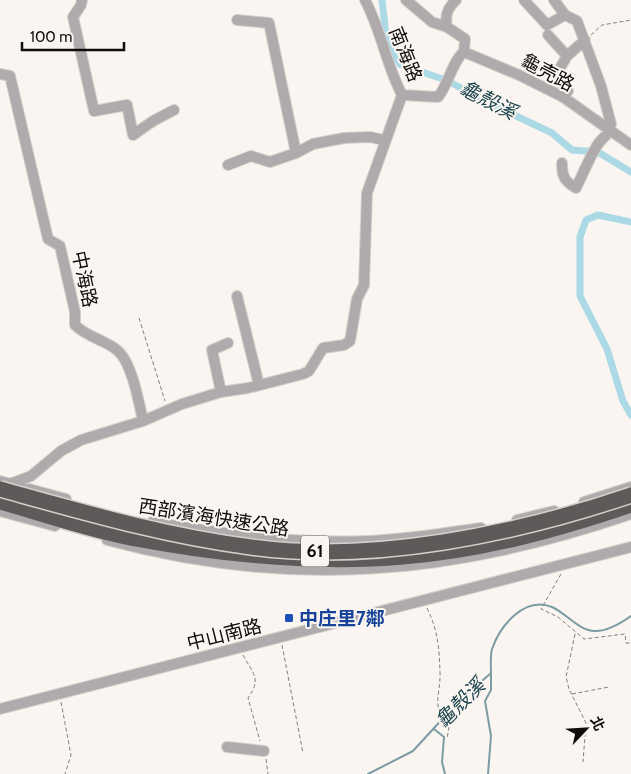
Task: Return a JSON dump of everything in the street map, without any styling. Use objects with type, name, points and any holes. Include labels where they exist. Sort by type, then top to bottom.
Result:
[{"type":"highway","name":"西部濱海快速公路","points":[[3,485],[132,526],[252,548],[328,552],[404,546],[477,537],[568,516],[631,495]]},
{"type":"highway","name":"西部濱海快速公路","points":[[0,502],[130,538],[250,557],[330,560],[403,557],[479,547],[570,526],[631,505]]},
{"type":"street","points":[[82,0],[73,17],[94,111],[127,106],[133,135],[153,121],[174,110]]},
{"type":"street","name":"南海路","points":[[365,0],[375,21],[391,72],[402,95],[435,98],[442,94],[458,57],[464,52]]},
{"type":"street","points":[[406,0],[432,22],[447,27],[465,39],[464,52]]},
{"type":"street","points":[[447,27],[446,16],[449,7],[456,0]]},
{"type":"street","points":[[524,0],[547,25],[565,15]]},
{"type":"street","points":[[554,0],[565,15],[577,21],[609,112],[610,131],[594,149],[591,161],[576,188],[565,181],[562,174],[562,163]]},
{"type":"street","points":[[237,20],[269,23],[296,153]]},
{"type":"street","points":[[548,35],[566,56]]},
{"type":"street","points":[[563,97],[568,91],[556,75],[566,56],[585,40]]},
{"type":"street","name":"龜壳路","points":[[464,52],[519,75],[563,97],[631,145]]},
{"type":"street","name":"中海路","points":[[0,74],[10,76],[48,239],[60,246],[75,312],[75,325],[83,333],[119,352],[135,384],[143,421]]},
{"type":"street","points":[[3,485],[31,476],[61,452],[81,440],[143,421],[168,410],[221,392],[259,386],[303,374],[309,371],[323,348],[344,345],[350,341],[357,299],[364,285],[367,193],[384,140],[402,95]]},
{"type":"street","points":[[228,165],[251,156],[270,162],[296,153],[312,144],[344,138],[370,137],[384,140]]},
{"type":"street","points":[[237,296],[259,386]]},
{"type":"street","points":[[221,392],[212,350],[228,343]]},
{"type":"street","points":[[3,485],[139,520],[225,534],[304,540],[368,541],[482,528],[568,508],[631,487]]},
{"type":"street","points":[[0,494],[3,485]]},
{"type":"street","points":[[0,511],[132,546],[250,567],[334,571],[406,567],[479,557],[570,535],[631,514]]},
{"type":"street","name":"中山南路","points":[[0,709],[631,547]]},
{"type":"street","points":[[227,747],[264,752]]},
{"type":"path","points":[[585,40],[602,25],[631,20]]},
{"type":"path","points":[[139,318],[168,410]]},
{"type":"path","points":[[562,564],[561,578],[541,609],[558,617],[584,639],[625,634],[626,643],[631,643]]},
{"type":"path","points":[[424,600],[437,629],[441,675],[437,695],[441,717],[449,727],[446,739]]},
{"type":"path","points":[[575,633],[566,678],[586,723],[582,762]]},
{"type":"path","points":[[280,637],[304,752]]},
{"type":"path","points":[[239,648],[257,681],[248,698],[268,762],[268,774]]},
{"type":"path","points":[[572,694],[609,687]]},
{"type":"path","points":[[59,694],[71,755],[69,767],[64,774]]},
{"type":"waterway","name":"龜殼溪","points":[[382,0],[386,36],[393,55],[401,65],[446,80],[552,133],[572,150],[598,152],[631,172]]},
{"type":"waterway","name":"龜殼溪","points":[[631,222],[598,215],[586,220],[580,237],[580,296],[607,349],[623,401],[631,415]]},
{"type":"waterway","name":"龜殼溪","points":[[368,774],[413,751],[457,703],[491,673],[491,652],[496,640],[507,623],[523,609],[542,605],[552,607],[584,629],[590,631],[600,631],[609,628],[631,616]]},
{"type":"waterway","points":[[488,774],[491,736],[485,701],[491,690],[491,674]]},
{"type":"waterway","points":[[434,729],[444,737],[442,762],[445,774]]},
{"type":"place","name":"中庄里7鄰","points":[[289,618]]}]
